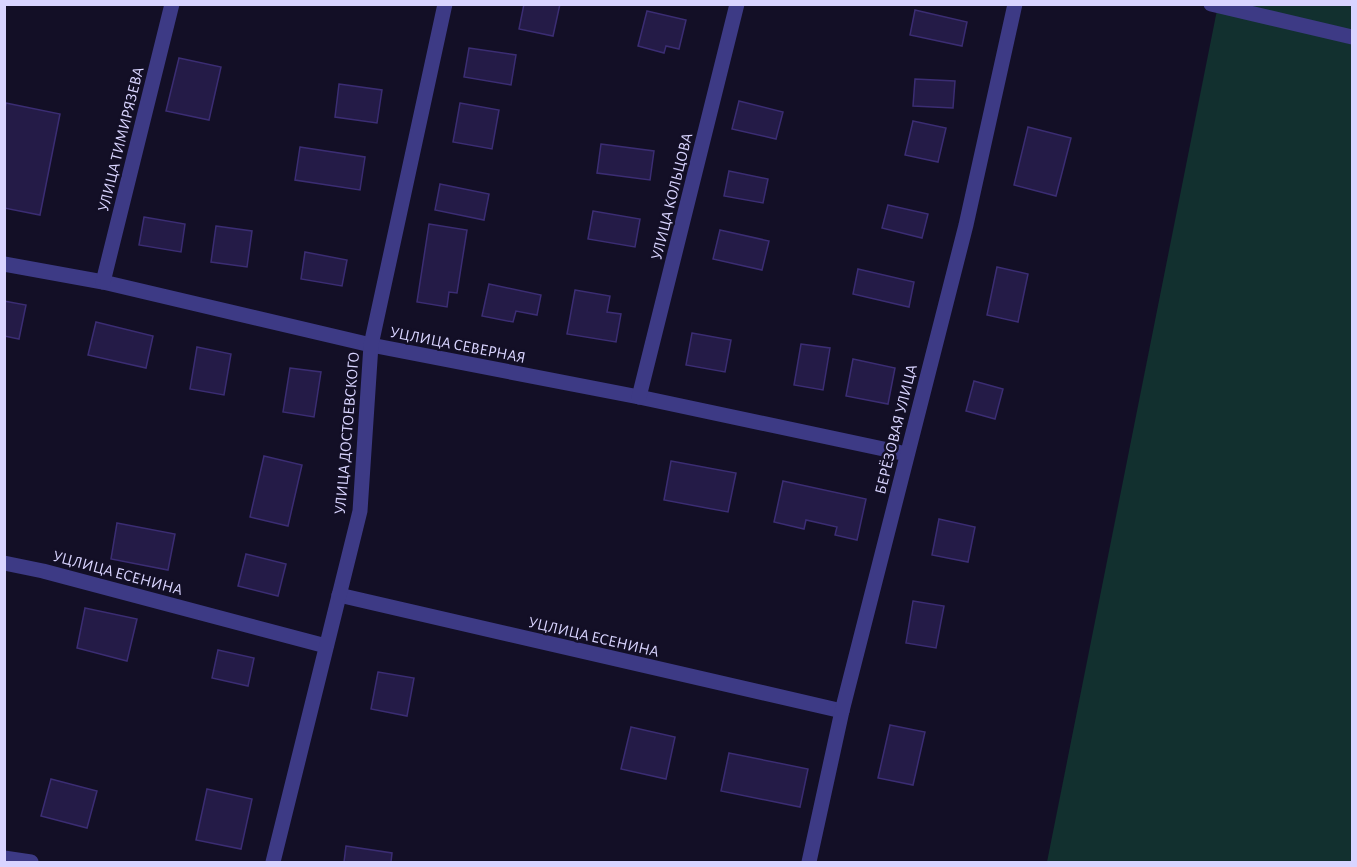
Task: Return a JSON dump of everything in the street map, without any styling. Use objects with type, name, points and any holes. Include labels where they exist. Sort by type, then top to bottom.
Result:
[{"type":"street","name":"УЛИЦА ТИМИРЯЗЕВА","points":[[103,282],[172,4]]},
{"type":"street","name":"УЛИЦА ДОСТОЕВСКОГО","points":[[273,862],[360,511],[371,345],[445,4]]},
{"type":"street","name":"УЛИЦА КОЛЬЦОВА","points":[[639,397],[737,4]]},
{"type":"street","name":"БЕРЁЗОВАЯ УЛИЦА","points":[[809,862],[842,711],[966,225],[1015,4]]},
{"type":"street","points":[[1211,4],[1353,37]]},
{"type":"street","name":"УЦЛИЦА СЕВЕРНАЯ","points":[[4,264],[103,282],[371,345],[639,397],[907,454]]},
{"type":"street","name":"УЦЛИЦА ЕСЕНИНА","points":[[4,563],[43,571],[326,646]]},
{"type":"street","name":"УЦЛИЦА ЕСЕНИНА","points":[[339,596],[842,711]]},
{"type":"street","points":[[4,858],[31,862]]},
{"type":"green space","points":[[1218,5],[1352,5],[1352,862],[1047,862]]},
{"type":"building","points":[[524,4],[560,4],[553,36],[519,29]]},
{"type":"building","points":[[915,10],[967,22],[962,46],[910,35]]},
{"type":"building","points":[[647,11],[686,20],[679,49],[666,46],[664,53],[638,46]]},
{"type":"building","points":[[469,48],[516,55],[511,85],[464,77]]},
{"type":"building","points":[[179,58],[221,67],[209,120],[166,111]]},
{"type":"building","points":[[915,79],[955,81],[953,108],[913,106]]},
{"type":"building","points":[[339,84],[382,90],[377,123],[335,117]]},
{"type":"building","points":[[739,101],[783,112],[776,139],[732,129]]},
{"type":"building","points":[[6,103],[60,114],[40,215],[4,208],[4,113]]},
{"type":"building","points":[[460,103],[499,110],[492,149],[453,142]]},
{"type":"building","points":[[913,121],[946,128],[938,162],[905,155]]},
{"type":"building","points":[[1028,127],[1071,138],[1056,196],[1014,185]]},
{"type":"building","points":[[601,144],[654,151],[650,180],[597,173]]},
{"type":"building","points":[[300,147],[365,157],[360,190],[295,180]]},
{"type":"building","points":[[729,171],[768,179],[763,203],[724,196]]},
{"type":"building","points":[[440,184],[489,194],[484,220],[435,210]]},
{"type":"building","points":[[888,205],[928,214],[922,238],[882,228]]},
{"type":"building","points":[[593,211],[640,219],[635,247],[588,239]]},
{"type":"building","points":[[144,217],[185,224],[181,252],[139,245]]},
{"type":"building","points":[[429,224],[467,230],[457,293],[449,292],[447,307],[417,302]]},
{"type":"building","points":[[216,226],[252,231],[247,267],[211,262]]},
{"type":"building","points":[[720,230],[769,241],[762,270],[713,259]]},
{"type":"building","points":[[305,252],[347,260],[342,286],[301,279]]},
{"type":"building","points":[[997,267],[1028,274],[1018,322],[987,315]]},
{"type":"building","points":[[858,269],[914,282],[909,307],[853,294]]},
{"type":"building","points":[[489,284],[541,295],[537,315],[516,311],[513,322],[482,316]]},
{"type":"building","points":[[575,290],[610,296],[607,312],[621,314],[616,342],[567,334]]},
{"type":"building","points":[[4,301],[26,305],[19,339],[4,336]]},
{"type":"building","points":[[96,322],[153,336],[146,368],[88,355]]},
{"type":"building","points":[[692,333],[731,340],[725,372],[686,365]]},
{"type":"building","points":[[801,344],[830,348],[823,390],[794,385]]},
{"type":"building","points":[[197,347],[231,354],[224,395],[190,389]]},
{"type":"building","points":[[853,359],[895,368],[888,404],[846,396]]},
{"type":"building","points":[[290,368],[321,372],[314,417],[283,412]]},
{"type":"building","points":[[974,381],[1003,389],[995,419],[966,411]]},
{"type":"building","points":[[264,456],[302,465],[288,526],[250,517]]},
{"type":"building","points":[[671,461],[736,473],[728,512],[664,500]]},
{"type":"building","points":[[783,481],[866,499],[857,540],[835,535],[837,527],[806,520],[804,529],[774,522]]},
{"type":"building","points":[[939,519],[975,527],[968,562],[932,555]]},
{"type":"building","points":[[117,523],[175,534],[168,570],[111,559]]},
{"type":"building","points":[[246,554],[286,564],[278,596],[238,586]]},
{"type":"building","points":[[913,601],[944,606],[936,648],[906,643]]},
{"type":"building","points":[[85,608],[137,619],[127,661],[77,648]]},
{"type":"building","points":[[218,650],[254,658],[248,686],[212,678]]},
{"type":"building","points":[[378,672],[414,678],[407,716],[371,709]]},
{"type":"building","points":[[890,725],[925,732],[913,785],[878,778]]},
{"type":"building","points":[[631,727],[675,737],[666,779],[621,769]]},
{"type":"building","points":[[729,753],[808,769],[800,807],[721,791]]},
{"type":"building","points":[[51,779],[97,791],[87,828],[41,816]]},
{"type":"building","points":[[207,789],[252,799],[241,849],[196,840]]},
{"type":"building","points":[[346,846],[392,853],[391,862],[344,862]]}]
